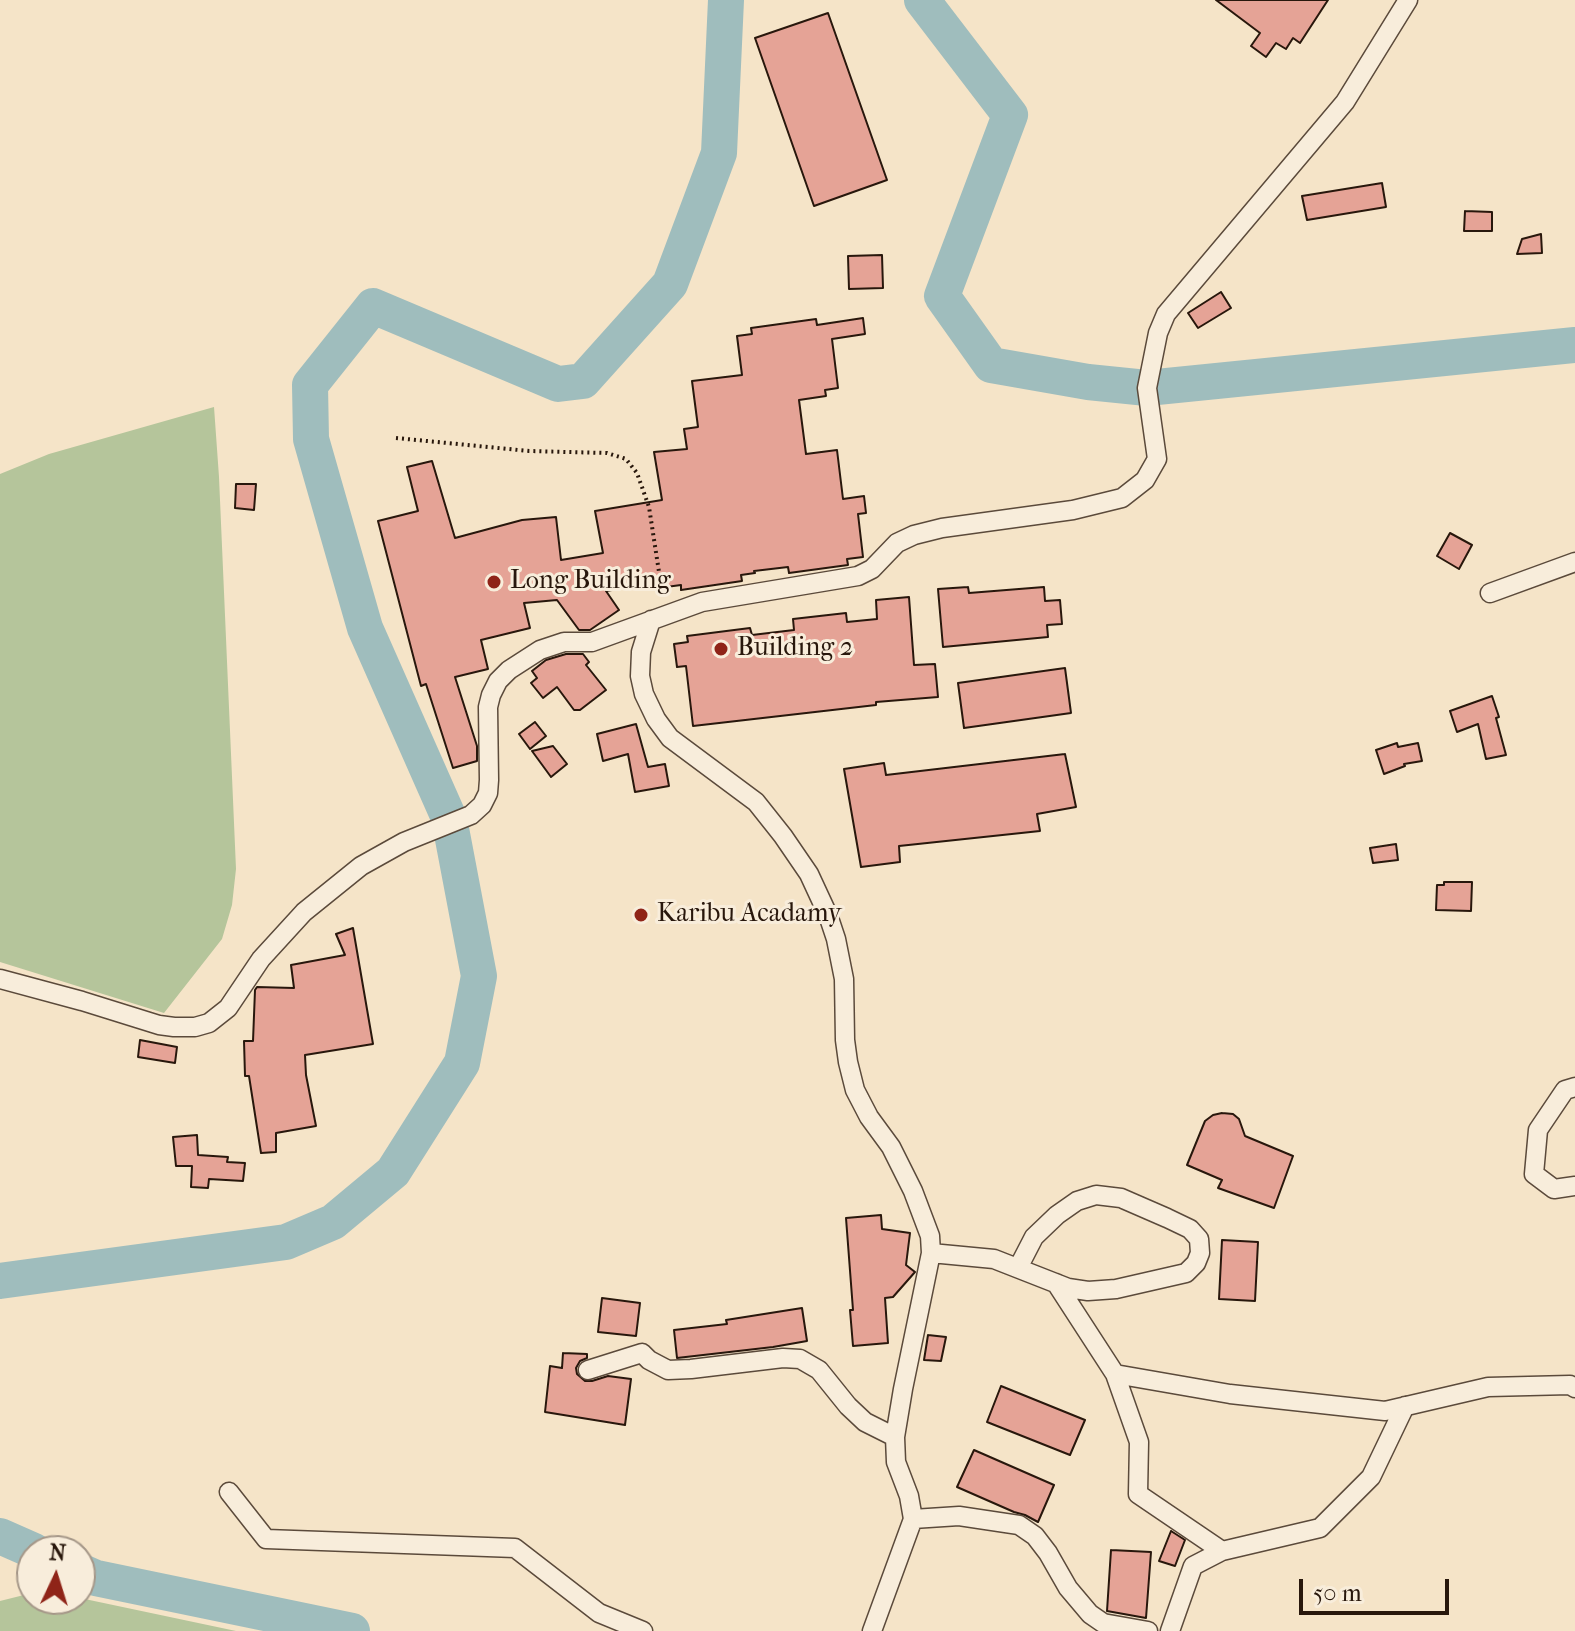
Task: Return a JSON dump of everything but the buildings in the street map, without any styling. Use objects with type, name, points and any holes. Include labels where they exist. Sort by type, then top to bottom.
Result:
[{"type":"street","points":[[0,979],[159,1025],[195,1027],[209,1023],[228,1008],[261,959],[304,912],[361,866],[404,842],[471,815],[482,805],[488,793],[489,780],[488,707],[498,681],[540,650],[574,641],[592,642],[702,602],[858,576],[872,569],[897,543],[914,535],[1073,510],[1122,498],[1145,480],[1157,459],[1147,388],[1158,333],[1166,314],[1345,102],[1408,0]]},
{"type":"street","points":[[1490,593],[1575,562]]},
{"type":"street","points":[[658,617],[641,652],[640,676],[644,694],[670,738],[756,802],[809,874],[836,939],[844,979],[845,1040],[855,1090],[869,1117],[891,1147],[913,1191],[930,1236],[931,1253],[895,1437],[896,1462],[909,1496],[913,1519],[872,1631]]},
{"type":"street","points":[[1575,1087],[1565,1090],[1538,1130],[1534,1174],[1554,1189],[1575,1186]]},
{"type":"street","points":[[931,1253],[994,1259],[1068,1288],[1088,1291],[1116,1289],[1186,1273],[1196,1263],[1200,1253],[1199,1239],[1190,1229],[1121,1198],[1096,1195],[1077,1201],[1057,1215],[1034,1237],[1018,1268]]},
{"type":"street","points":[[1056,1283],[1115,1374],[1139,1442],[1138,1494],[1222,1551]]},
{"type":"street","points":[[588,1370],[642,1353],[668,1370],[783,1358],[800,1359],[819,1370],[865,1422],[895,1437]]},
{"type":"street","points":[[1115,1374],[1245,1396],[1385,1411],[1488,1387],[1570,1385],[1575,1388]]},
{"type":"street","points":[[1170,1631],[1193,1566],[1222,1551],[1320,1528],[1371,1477],[1405,1406]]},
{"type":"street","points":[[229,1492],[266,1539],[515,1548],[599,1613],[643,1631]]},
{"type":"street","points":[[913,1519],[959,1516],[1019,1525],[1035,1536],[1068,1588],[1090,1614],[1103,1623],[1148,1631]]},
{"type":"path","points":[[396,438],[529,451],[607,453],[626,459],[637,473],[649,507],[658,617]]},
{"type":"green space","points":[[214,407],[236,869],[232,905],[222,939],[164,1013],[0,962],[0,474],[49,454]]},
{"type":"green space","points":[[16,1597],[16,1615],[96,1615],[96,1601],[236,1631],[0,1631],[0,1601]]},
{"type":"waterway","points":[[0,1281],[286,1242],[333,1222],[393,1172],[462,1063],[479,976],[449,818],[365,628],[311,439],[310,385],[373,306],[558,384],[583,381],[670,284],[719,153],[726,0]]},
{"type":"waterway","points":[[922,0],[1010,115],[942,296],[991,365],[1088,382],[1147,388],[1575,345]]},
{"type":"waterway","points":[[0,1536],[16,1543]]},
{"type":"waterway","points":[[96,1578],[352,1631]]},
{"type":"place","name":"Long Building","points":[[494,582]]},
{"type":"place","name":"Building 2","points":[[721,649]]},
{"type":"place","name":"Karibu Acadamy","points":[[641,915]]}]
